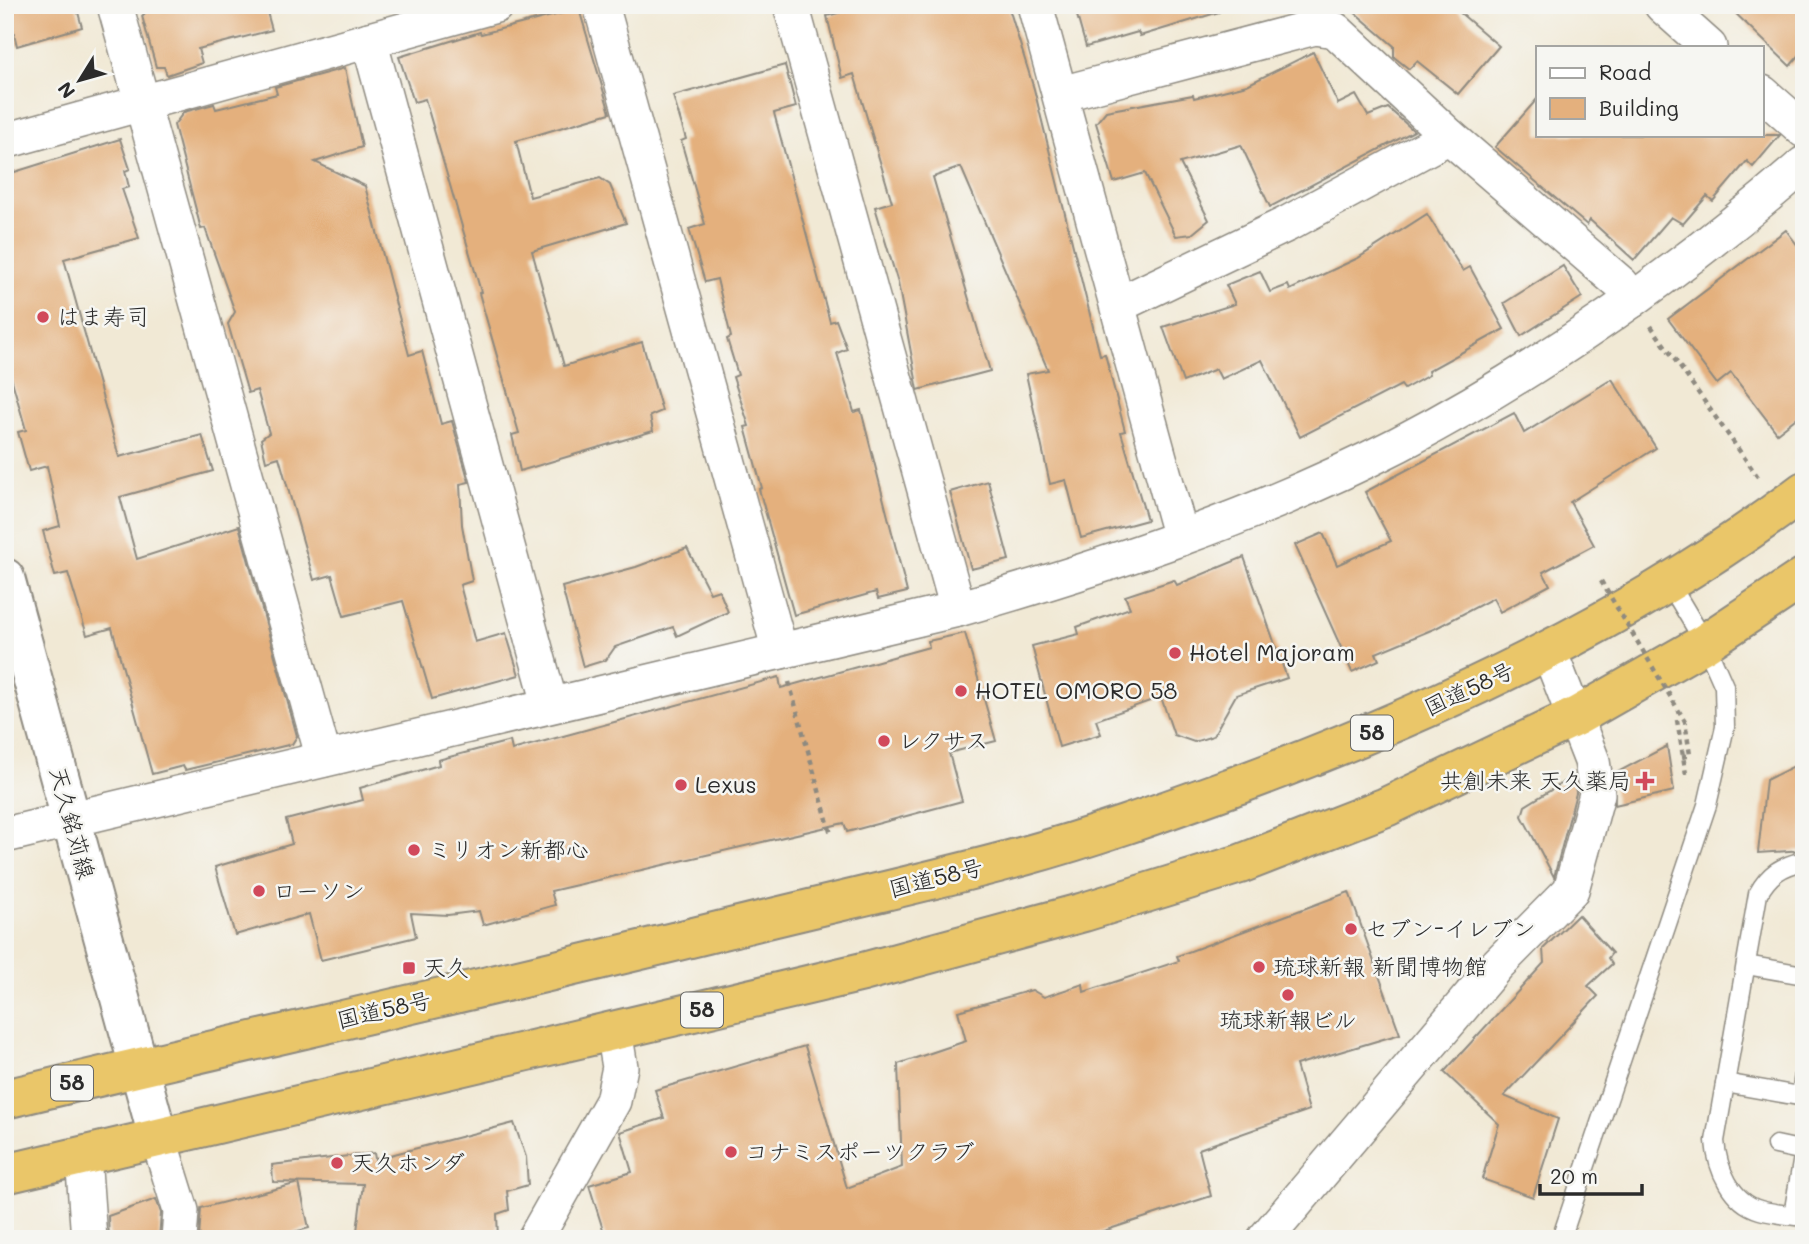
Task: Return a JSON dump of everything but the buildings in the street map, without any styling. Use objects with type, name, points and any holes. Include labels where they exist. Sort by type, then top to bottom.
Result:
[{"type":"highway","name":"国道58号","points":[[5,1099],[1024,856],[1177,807],[1348,744],[1494,680],[1668,581],[1804,491]]},
{"type":"highway","name":"58","points":[[5,1174],[863,972],[1084,912],[1241,864],[1386,807],[1577,716],[1705,643],[1804,578]]},
{"type":"street","points":[[115,5],[324,759]]},
{"type":"street","points":[[5,141],[496,5]]},
{"type":"street","points":[[601,5],[780,651]]},
{"type":"street","points":[[791,5],[958,609]]},
{"type":"street","points":[[1035,5],[1181,537]]},
{"type":"street","points":[[1662,5],[1708,46]]},
{"type":"street","points":[[1061,94],[1315,27],[1335,30],[1450,136],[1621,284],[1632,300]]},
{"type":"street","points":[[369,40],[550,704]]},
{"type":"street","points":[[1764,95],[1804,130]]},
{"type":"street","points":[[1118,305],[1287,224],[1450,136]]},
{"type":"street","points":[[5,835],[958,609],[1080,574],[1181,537],[1286,497],[1399,443],[1504,382],[1632,300],[1716,238],[1804,163]]},
{"type":"street","name":"天久銘苅線","points":[[5,578],[158,1137]]},
{"type":"street","points":[[1265,1239],[1497,965],[1571,890],[1597,794],[1592,761],[1577,716],[1549,651]]},
{"type":"street","points":[[535,1239],[614,1101],[620,1067],[614,1031]]},
{"type":"street","points":[[158,1137],[181,1211],[179,1239]]},
{"type":"street","points":[[83,1156],[89,1239]]},
{"type":"lane","points":[[1561,1239],[1710,792],[1725,727],[1724,686],[1705,643],[1668,581]]},
{"type":"lane","points":[[1776,1145],[1804,1151],[1798,1217],[1758,1210],[1728,1184],[1716,1161],[1715,1141],[1762,887],[1781,867],[1804,861]]},
{"type":"lane","points":[[1746,965],[1804,975]]},
{"type":"lane","points":[[1725,1083],[1802,1096],[1804,1074]]},
{"type":"path","points":[[1632,300],[1758,477]]},
{"type":"path","points":[[1601,581],[1685,721],[1690,755],[1682,757],[1677,720]]},
{"type":"path","points":[[780,651],[831,834]]},
{"type":"place","name":"はま寿司","points":[[43,317]]},
{"type":"place","name":"Hotel Majoram","points":[[1175,653]]},
{"type":"place","name":"HOTEL OMORO 58","points":[[961,691]]},
{"type":"place","name":"レクサス","points":[[884,741]]},
{"type":"place","name":"共創未来 天久薬局","points":[[1645,781]]},
{"type":"place","name":"Lexus","points":[[681,785]]},
{"type":"place","name":"ミリオン新都心","points":[[414,850]]},
{"type":"place","name":"ローソン","points":[[259,891]]},
{"type":"place","name":"セブン-イレブン","points":[[1351,929]]},
{"type":"place","name":"琉球新報 新聞博物館","points":[[1259,967]]},
{"type":"place","name":"天久","points":[[409,968]]},
{"type":"place","name":"琉球新報ビル","points":[[1288,995]]},
{"type":"place","name":"コナミスポーツクラブ","points":[[731,1152]]},
{"type":"place","name":"天久ホンダ","points":[[337,1163]]}]
